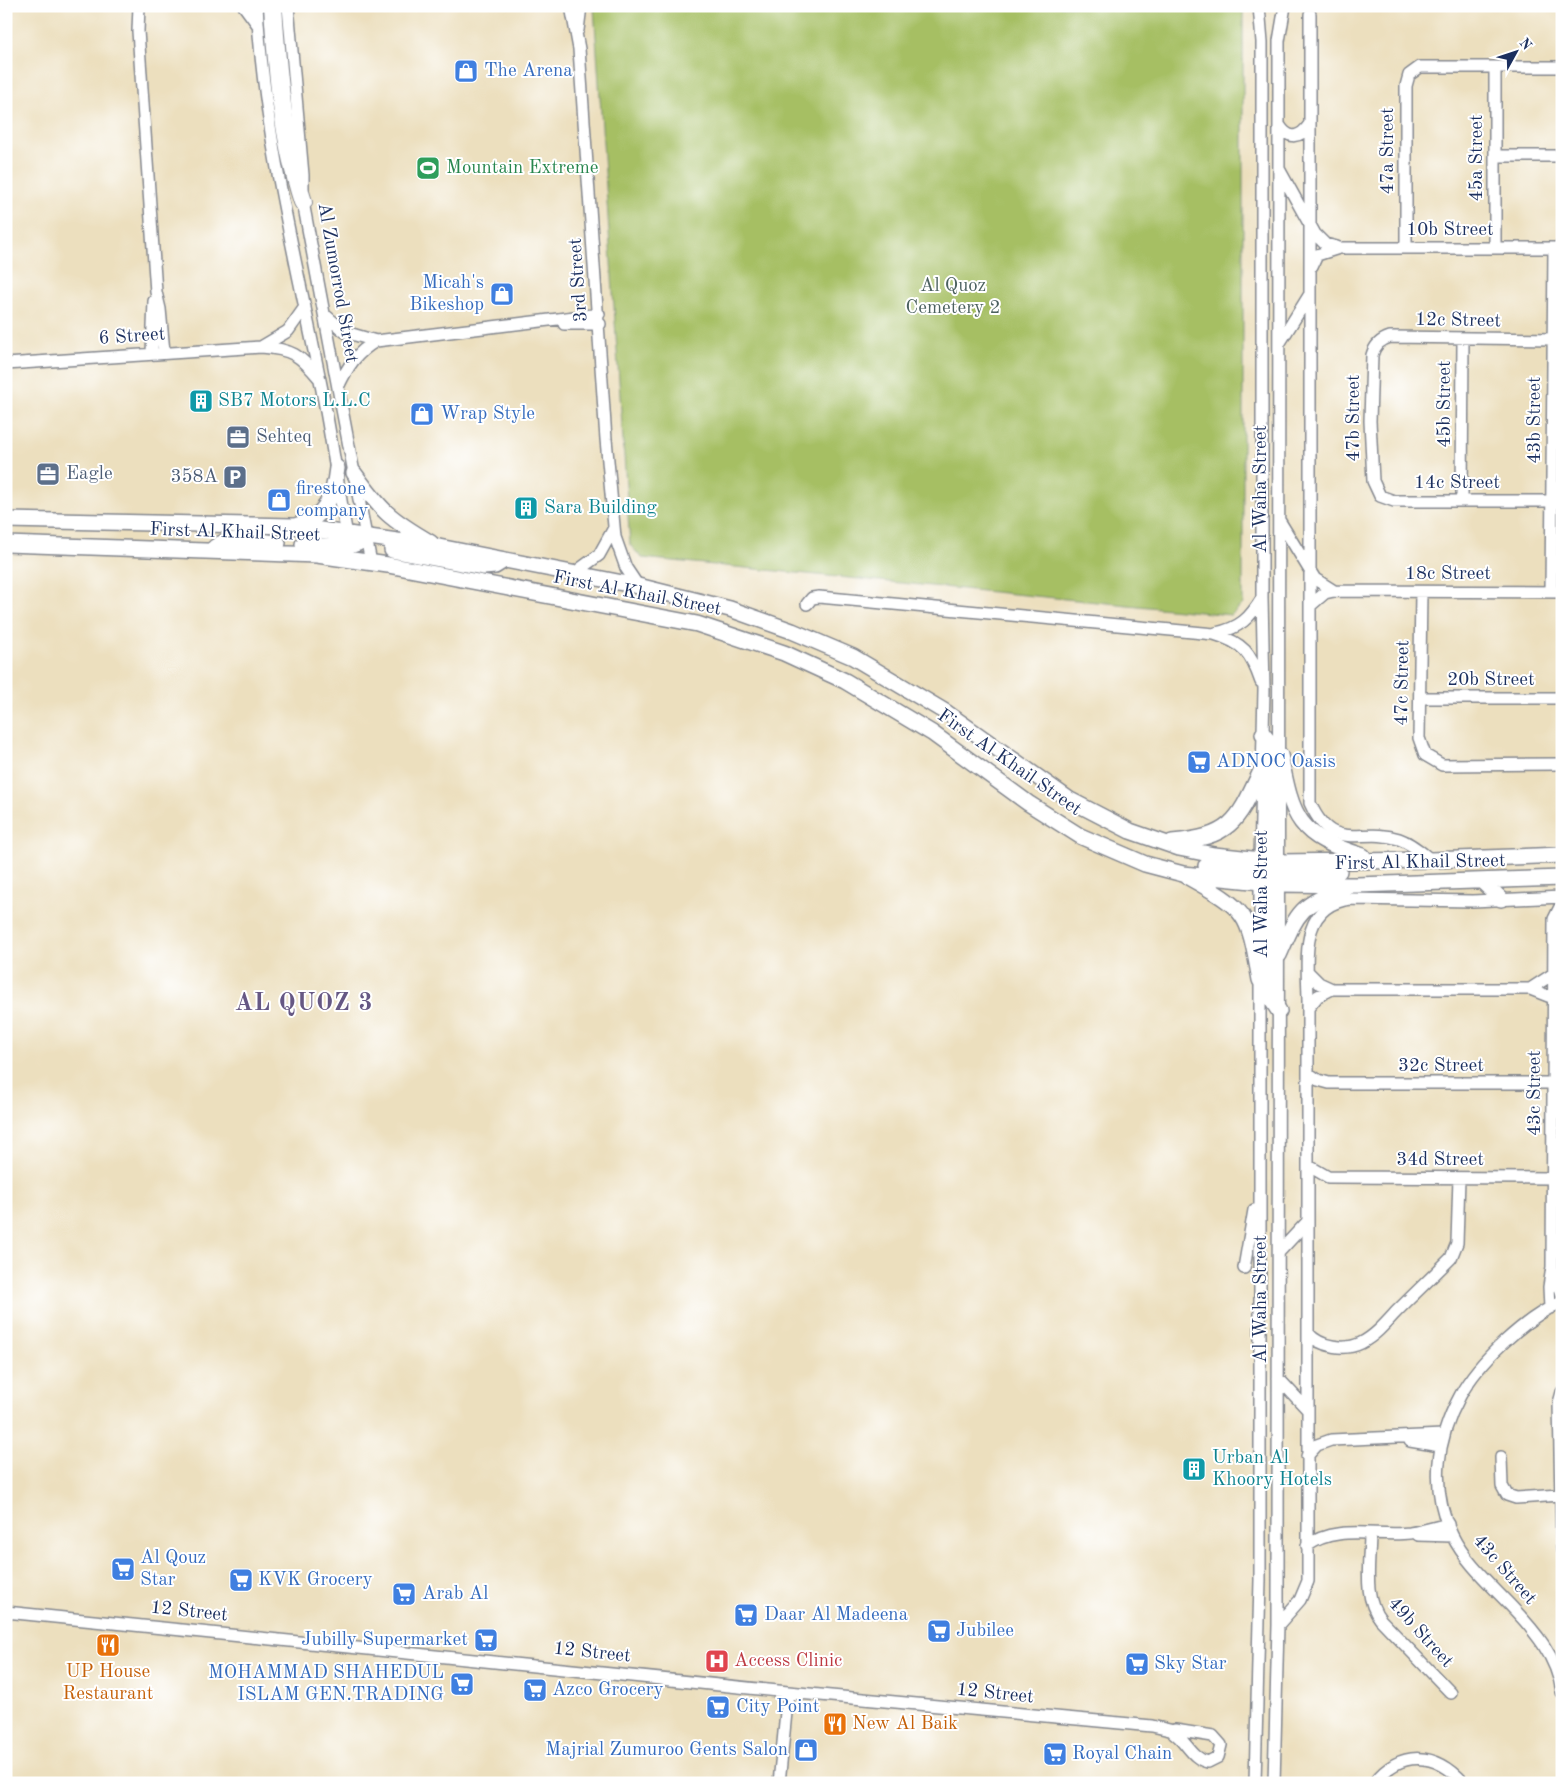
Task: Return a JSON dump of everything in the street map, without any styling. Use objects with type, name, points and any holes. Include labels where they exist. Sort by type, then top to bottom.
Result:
[{"type":"highway","points":[[268,18],[290,151],[303,202]]},
{"type":"main road","points":[[292,526],[315,518],[324,509],[334,490],[337,468]]},
{"type":"main road","points":[[354,473],[384,512],[403,528],[439,547]]},
{"type":"main road","name":"First Al Khail Street","points":[[6,520],[292,526],[349,547],[371,563],[668,617],[725,632],[784,653],[845,681],[903,714],[1028,803],[1080,836],[1123,855],[1183,874],[1270,872],[1383,861],[1562,855]]},
{"type":"main road","points":[[349,547],[358,551],[367,542],[484,567],[495,566],[504,560]]},
{"type":"main road","name":"First Al Khail Street","points":[[6,544],[299,554],[349,547],[367,542],[439,547],[638,586],[761,619],[853,657],[947,713],[1070,800],[1107,820],[1162,843],[1270,872],[1357,885],[1562,878]]},
{"type":"main road","points":[[1263,734],[1270,743],[1271,999],[1279,1012]]},
{"type":"main road","points":[[1280,755],[1291,804],[1301,823],[1308,831],[1327,844],[1383,861]]},
{"type":"main road","points":[[1162,843],[1200,839],[1229,826],[1242,810],[1262,769]]},
{"type":"main road","points":[[1167,870],[1182,864],[1270,872]]},
{"type":"main road","points":[[1183,874],[1225,898],[1239,909],[1250,929],[1260,980]]},
{"type":"main road","points":[[1483,882],[1501,900]]},
{"type":"main road","points":[[1279,955],[1292,925],[1302,909],[1317,898],[1357,885]]},
{"type":"street","points":[[131,6],[138,31]]},
{"type":"street","points":[[139,6],[138,31],[156,292],[152,353]]},
{"type":"street","points":[[244,6],[268,18]]},
{"type":"street","name":"Al Zumorrod Street","points":[[257,6],[268,18],[268,121],[337,468],[349,547]]},
{"type":"street","name":"Al Zumorrod Street","points":[[288,6],[304,175],[303,202],[371,563]]},
{"type":"street","points":[[571,6],[578,31]]},
{"type":"street","points":[[578,31],[581,6]]},
{"type":"street","name":"Al Waha Street","points":[[1259,6],[1262,42],[1262,598],[1264,690],[1262,769],[1279,955],[1278,1625],[1274,1783]]},
{"type":"street","name":"Al Waha Street","points":[[1255,1783],[1260,1580],[1260,980],[1280,755],[1279,168],[1280,41],[1285,6]]},
{"type":"street","points":[[1310,14],[1311,605],[1309,794],[1316,816],[1333,832],[1348,836],[1399,838],[1415,847],[1431,860]]},
{"type":"street","name":"3rd Street","points":[[578,31],[606,439],[615,526],[621,558],[638,586]]},
{"type":"street","name":"47a Street","points":[[1406,248],[1406,86],[1409,75],[1414,70],[1427,67],[1495,68]]},
{"type":"street","points":[[1495,68],[1562,67]]},
{"type":"street","name":"45a Street","points":[[1495,68],[1495,248]]},
{"type":"street","points":[[1280,126],[1289,135],[1295,136],[1301,135],[1309,125]]},
{"type":"street","points":[[1495,156],[1562,156]]},
{"type":"street","points":[[1279,168],[1311,228]]},
{"type":"street","name":"10b Street","points":[[1311,228],[1319,240],[1339,248]]},
{"type":"street","name":"10b Street","points":[[1311,269],[1317,255],[1339,248],[1558,248]]},
{"type":"street","name":"43b Street","points":[[1556,592],[1552,501],[1553,339],[1558,248]]},
{"type":"street","points":[[156,292],[161,315],[164,352]]},
{"type":"street","points":[[1279,344],[1311,293]]},
{"type":"street","name":"6 Street","points":[[261,347],[288,331],[305,307]]},
{"type":"street","points":[[324,314],[345,332],[376,341],[529,324],[599,319]]},
{"type":"street","name":"12c Street","points":[[1372,354],[1378,343],[1390,337],[1553,339]]},
{"type":"street","name":"45b Street","points":[[1462,501],[1463,338]]},
{"type":"street","points":[[338,387],[350,363],[358,354],[376,341]]},
{"type":"street","name":"6 Street","points":[[6,364],[261,347],[285,349],[294,353],[302,358],[320,380]]},
{"type":"street","name":"47b Street","points":[[1372,354],[1370,420],[1373,481]]},
{"type":"street","name":"14c Street","points":[[1373,481],[1380,496],[1390,500],[1552,501]]},
{"type":"street","points":[[1279,520],[1311,574],[1319,584],[1334,591]]},
{"type":"street","points":[[573,574],[599,555],[615,526]]},
{"type":"street","points":[[1311,605],[1325,593],[1334,591]]},
{"type":"street","name":"18c Street","points":[[1334,591],[1556,592]]},
{"type":"street","name":"47c Street","points":[[1421,592],[1421,747],[1425,755],[1442,765],[1562,764]]},
{"type":"street","points":[[807,604],[812,598],[819,597],[1214,634],[1230,638],[1248,653],[1264,690]]},
{"type":"street","points":[[1214,634],[1240,626],[1250,618],[1262,598]]},
{"type":"street","name":"20b Street","points":[[1420,698],[1562,698]]},
{"type":"street","points":[[1278,1625],[1304,1594],[1308,1581],[1308,972],[1310,931],[1313,921],[1325,908],[1333,903],[1351,900],[1473,902],[1562,897]]},
{"type":"street","name":"43c Street","points":[[1532,898],[1558,912],[1553,974],[1557,1049],[1553,1083],[1557,1165],[1552,1178],[1550,1308],[1518,1332],[1477,1372],[1453,1409],[1441,1440],[1438,1486],[1452,1536],[1472,1564],[1538,1636],[1556,1668],[1562,1692]]},
{"type":"street","points":[[1308,972],[1319,983],[1332,989],[1530,989],[1553,998]]},
{"type":"street","points":[[1530,989],[1553,974]]},
{"type":"street","points":[[1308,1008],[1318,996],[1332,989]]},
{"type":"street","name":"32c Street","points":[[1308,1073],[1318,1080],[1329,1083],[1553,1083]]},
{"type":"street","points":[[1308,1096],[1317,1088],[1329,1083]]},
{"type":"street","name":"34d Street","points":[[1309,1166],[1328,1177],[1552,1178]]},
{"type":"street","points":[[1244,1268],[1260,1176]]},
{"type":"street","points":[[1309,1189],[1328,1177]]},
{"type":"street","points":[[1308,1333],[1316,1341],[1327,1345],[1350,1347],[1368,1340],[1451,1258],[1457,1242],[1459,1178]]},
{"type":"street","points":[[1278,1252],[1308,1221]]},
{"type":"street","name":"43c Street","points":[[1552,1266],[1562,1293]]},
{"type":"street","points":[[1550,1308],[1562,1302]]},
{"type":"street","points":[[1308,1363],[1315,1352],[1327,1345]]},
{"type":"street","points":[[1278,1378],[1307,1409]]},
{"type":"street","points":[[1560,1397],[1562,1550]]},
{"type":"street","points":[[1307,1428],[1318,1437],[1331,1440],[1401,1438],[1441,1440]]},
{"type":"street","points":[[1307,1456],[1317,1445],[1331,1440]]},
{"type":"street","points":[[1501,1457],[1502,1486],[1507,1495],[1516,1498],[1560,1494]]},
{"type":"street","points":[[1307,1520],[1322,1532],[1334,1534],[1409,1533],[1452,1536]]},
{"type":"street","points":[[1409,1533],[1448,1524]]},
{"type":"street","points":[[1307,1546],[1320,1538],[1334,1534]]},
{"type":"street","name":"49b Street","points":[[1370,1534],[1369,1592],[1372,1607],[1381,1620],[1451,1693]]},
{"type":"street","name":"12 Street","points":[[6,1612],[788,1692],[1152,1726],[1174,1731]]},
{"type":"street","points":[[779,1783],[788,1692]]},
{"type":"street","points":[[1374,1783],[1383,1772],[1398,1762],[1416,1758],[1433,1760],[1450,1768],[1464,1783]]},
{"type":"green space","name":"Al Quoz Cemetery 2","points":[[596,6],[1239,6],[1243,10],[1243,604],[1231,615],[642,558],[630,545],[594,8]]},
{"type":"place","name":"The Arena","points":[[466,71]]},
{"type":"place","name":"Mountain Extreme","points":[[428,168]]},
{"type":"place","name":"Micah's Bikeshop","points":[[502,294]]},
{"type":"place","name":"SB7 Motors L.L.C","points":[[201,401]]},
{"type":"place","name":"Wrap Style","points":[[422,414]]},
{"type":"place","name":"Sehteq","points":[[238,437]]},
{"type":"place","name":"Eagle","points":[[48,474]]},
{"type":"place","name":"358A","points":[[235,477]]},
{"type":"place","name":"firestone company","points":[[279,500]]},
{"type":"place","name":"Sara Building","points":[[526,508]]},
{"type":"place","name":"ADNOC Oasis","points":[[1199,762]]},
{"type":"place","name":"Urban Al Khoory Hotels","points":[[1194,1469]]},
{"type":"place","name":"Al Qouz Star","points":[[123,1569]]},
{"type":"place","name":"KVK Grocery","points":[[241,1580]]},
{"type":"place","name":"Arab Al","points":[[404,1594]]},
{"type":"place","name":"Daar Al Madeena","points":[[746,1615]]},
{"type":"place","name":"Jubilee","points":[[939,1631]]},
{"type":"place","name":"Jubilly Supermarket","points":[[486,1640]]},
{"type":"place","name":"UP House Restaurant","points":[[108,1645]]},
{"type":"place","name":"Access Clinic","points":[[717,1661]]},
{"type":"place","name":"Sky Star","points":[[1137,1664]]},
{"type":"place","name":"MOHAMMAD SHAHEDUL ISLAM GEN.TRADING","points":[[462,1684]]},
{"type":"place","name":"Azco Grocery","points":[[535,1690]]},
{"type":"place","name":"City Point","points":[[718,1707]]},
{"type":"place","name":"New Al Baik","points":[[835,1724]]},
{"type":"place","name":"Majrial Zumuroo Gents Salon","points":[[806,1750]]},
{"type":"place","name":"Royal Chain","points":[[1055,1754]]},
{"type":"district","name":"AL QUOZ 3","points":[[304,1004]]}]
